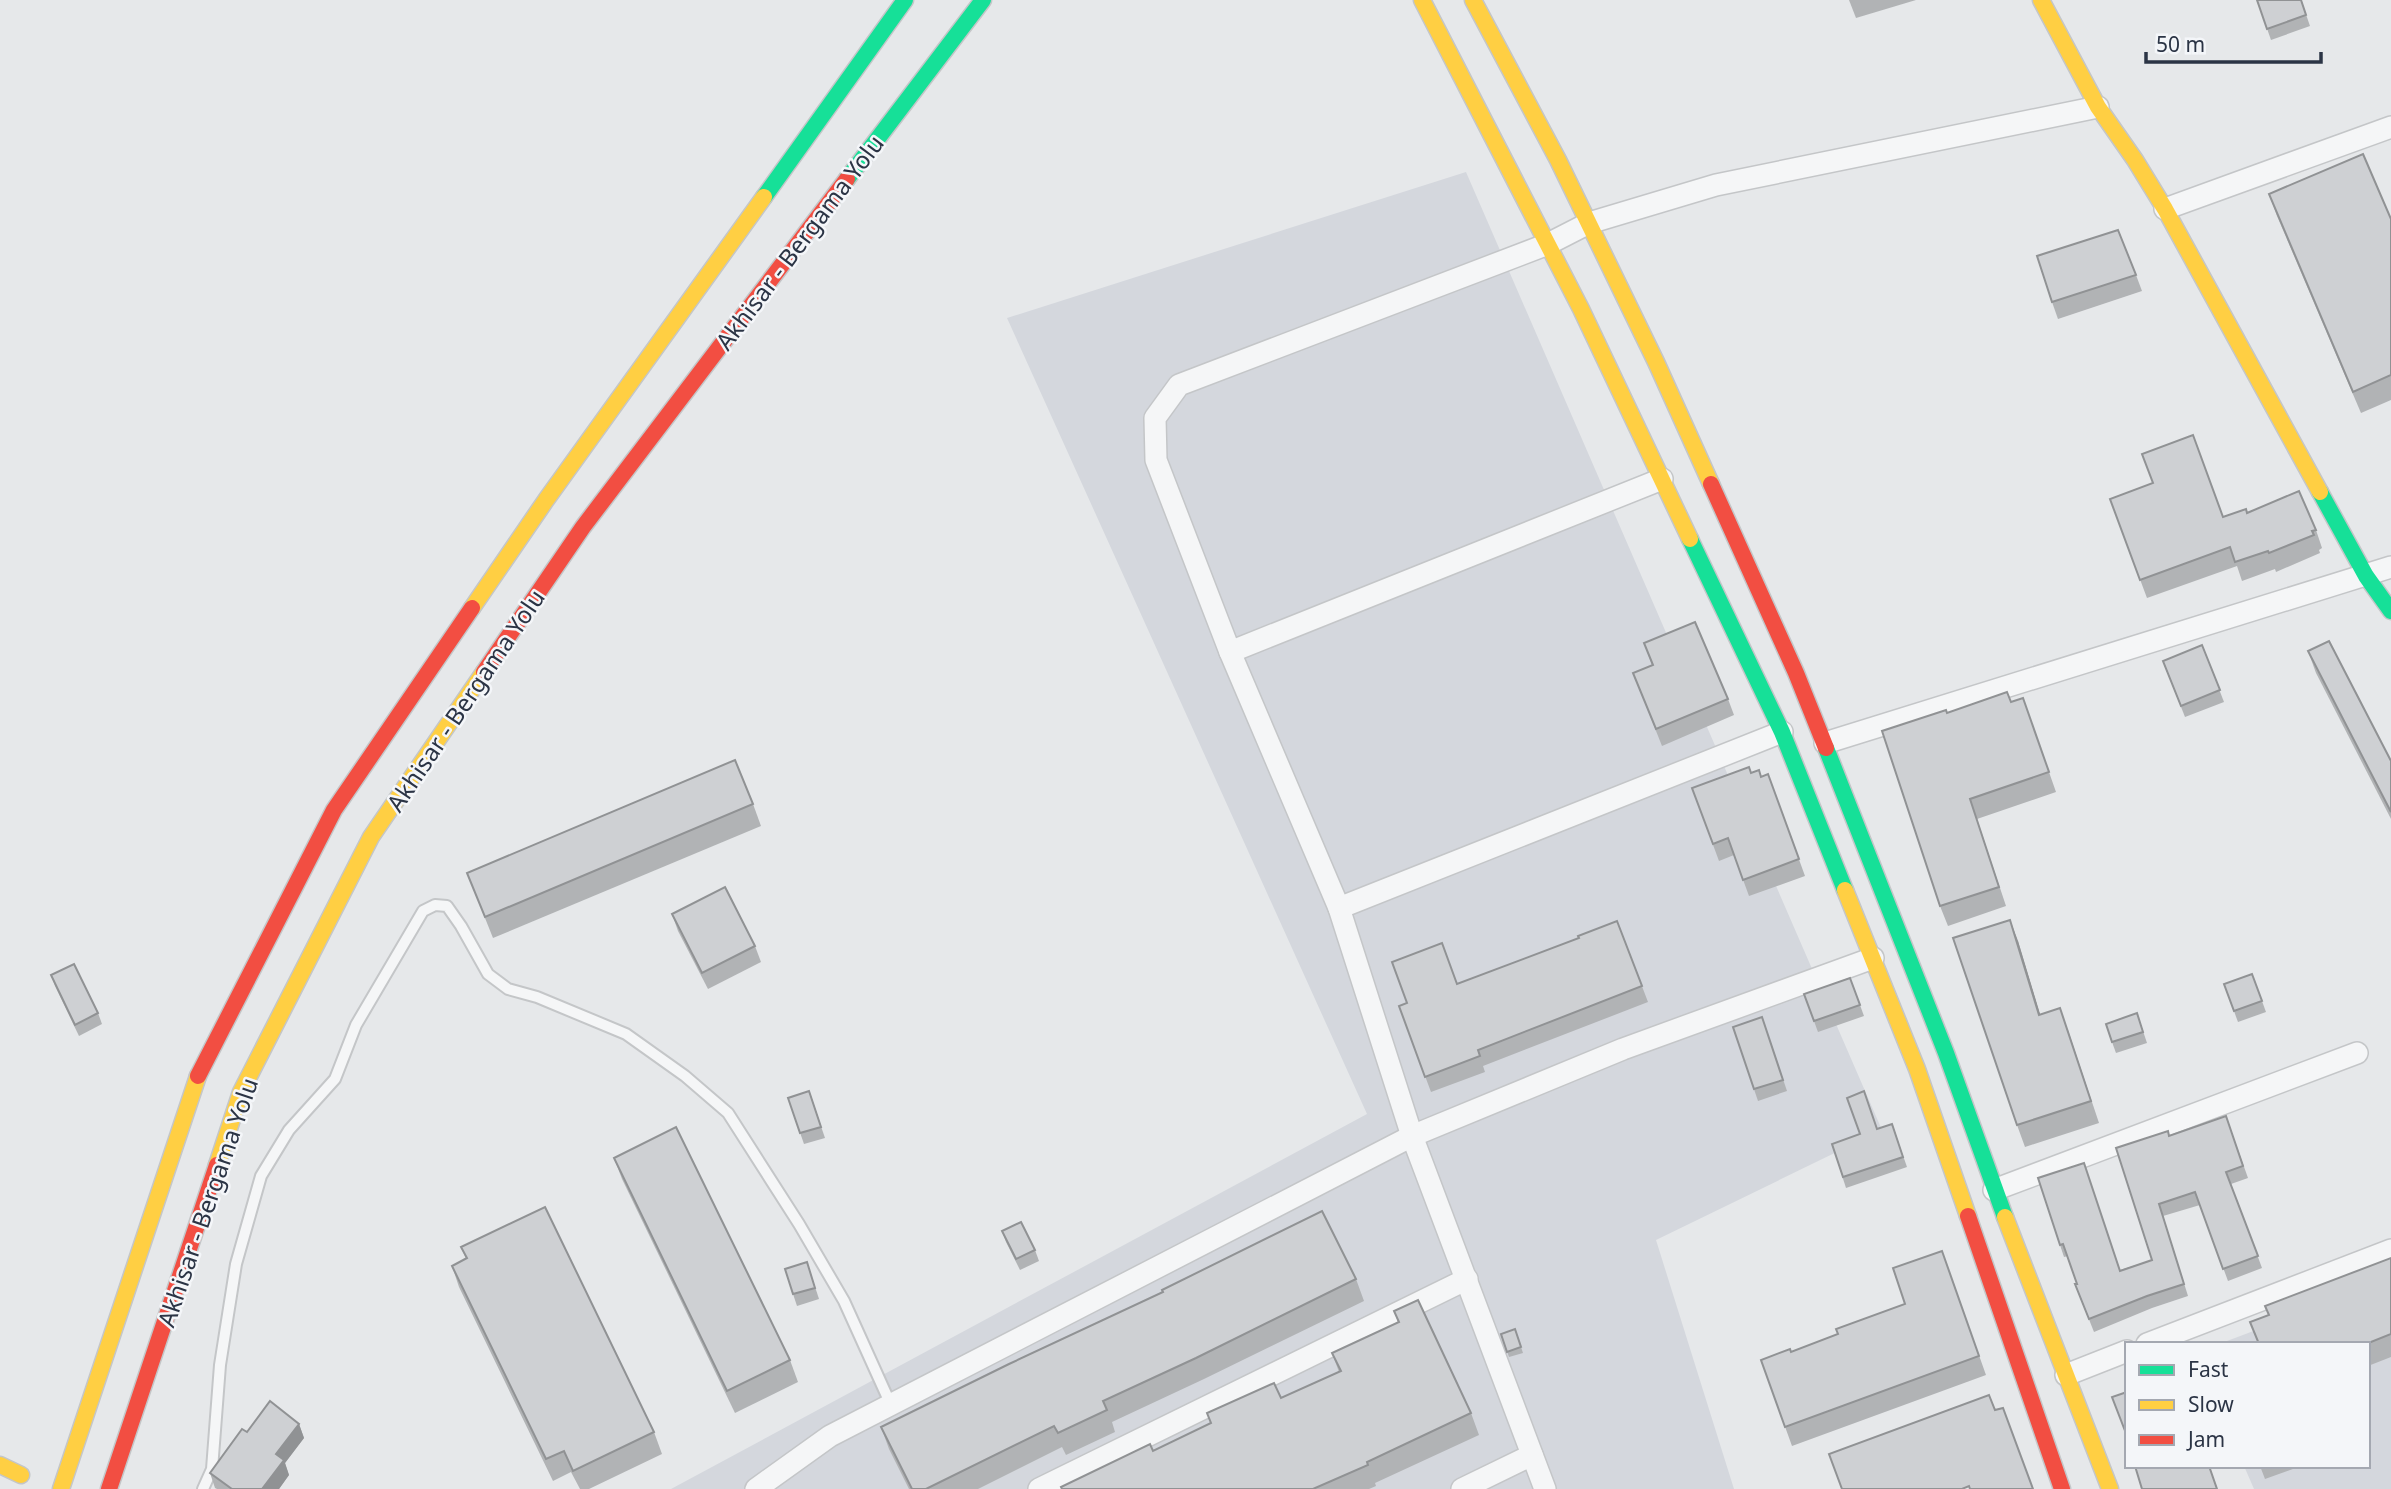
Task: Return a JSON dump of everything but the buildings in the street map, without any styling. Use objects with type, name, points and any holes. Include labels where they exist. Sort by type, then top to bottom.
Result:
[{"type":"main road","name":"Akhisar - Bergama Yolu","points":[[61,1489],[199,1074],[334,810],[546,500],[905,0]]},
{"type":"main road","name":"Akhisar - Bergama Yolu","points":[[109,1489],[242,1091],[371,837],[583,527],[983,0]]},
{"type":"main road","points":[[1422,0],[1548,244],[1782,732],[1917,1069],[2062,1489]]},
{"type":"main road","points":[[1473,0],[1558,160],[1656,362],[1796,673],[1946,1053],[1994,1190],[2110,1489]]},
{"type":"main road","points":[[2041,0],[2098,107],[2165,209],[2366,576],[2391,611]]},
{"type":"main road","points":[[0,1465],[21,1475]]},
{"type":"street","points":[[1545,1489],[1412,1136],[1339,908],[1230,652],[1157,460],[1155,418],[1179,385],[1548,244],[1589,223],[1716,185],[2098,107]]},
{"type":"street","points":[[2165,209],[2391,127]]},
{"type":"street","points":[[1230,652],[1662,479]]},
{"type":"street","points":[[1825,743],[2391,567]]},
{"type":"street","points":[[1339,908],[1782,732]]},
{"type":"street","points":[[756,1489],[777,1482],[831,1436],[1412,1136],[1623,1049],[1873,958]]},
{"type":"street","points":[[1994,1190],[2357,1053]]},
{"type":"street","points":[[2152,1342],[2391,1250]]},
{"type":"street","points":[[1038,1489],[1467,1279]]},
{"type":"street","points":[[2066,1375],[2125,1353]]},
{"type":"street","points":[[1462,1489],[1532,1455]]},
{"type":"lane","points":[[203,1489],[212,1469],[219,1365],[236,1264],[261,1176],[289,1130],[335,1079],[356,1025],[422,911],[435,905],[447,906],[488,974],[508,989],[537,996],[626,1034],[685,1076],[728,1113],[799,1224],[844,1301],[891,1405]]},
{"type":"shaded area","points":[[1466,172],[1882,1130],[1656,1240],[1734,1489],[671,1489],[1367,1114],[1007,318]]},
{"type":"shaded area","points":[[2391,1279],[2391,1489],[2254,1489],[2245,1468],[2370,1468],[2370,1342],[2224,1342]]},
{"type":"traffic: fast","points":[[764,197],[905,0]]},
{"type":"traffic: fast","points":[[847,179],[983,0]]},
{"type":"traffic: fast","points":[[2320,492],[2366,576],[2391,611]]},
{"type":"traffic: fast","points":[[1690,539],[1782,732],[1845,890]]},
{"type":"traffic: fast","points":[[1826,748],[1946,1053],[2005,1217]]},
{"type":"traffic: slow","points":[[1422,0],[1581,309],[1690,539]]},
{"type":"traffic: slow","points":[[1473,0],[1558,160],[1656,362],[1711,484]]},
{"type":"traffic: slow","points":[[2041,0],[2098,107],[2165,209],[2320,492]]},
{"type":"traffic: slow","points":[[472,608],[546,500],[764,197]]},
{"type":"traffic: slow","points":[[217,1165],[241,1092],[371,837],[484,672]]},
{"type":"traffic: slow","points":[[1845,890],[1917,1069],[1968,1216]]},
{"type":"traffic: slow","points":[[61,1489],[198,1076]]},
{"type":"traffic: slow","points":[[2005,1217],[2110,1489]]},
{"type":"traffic: slow","points":[[0,1465],[21,1475]]},
{"type":"traffic: jam","points":[[484,672],[583,527],[847,179]]},
{"type":"traffic: jam","points":[[1711,484],[1796,673],[1826,748]]},
{"type":"traffic: jam","points":[[198,1076],[334,810],[472,608]]},
{"type":"traffic: jam","points":[[109,1489],[217,1165]]},
{"type":"traffic: jam","points":[[1968,1216],[2062,1489]]}]
